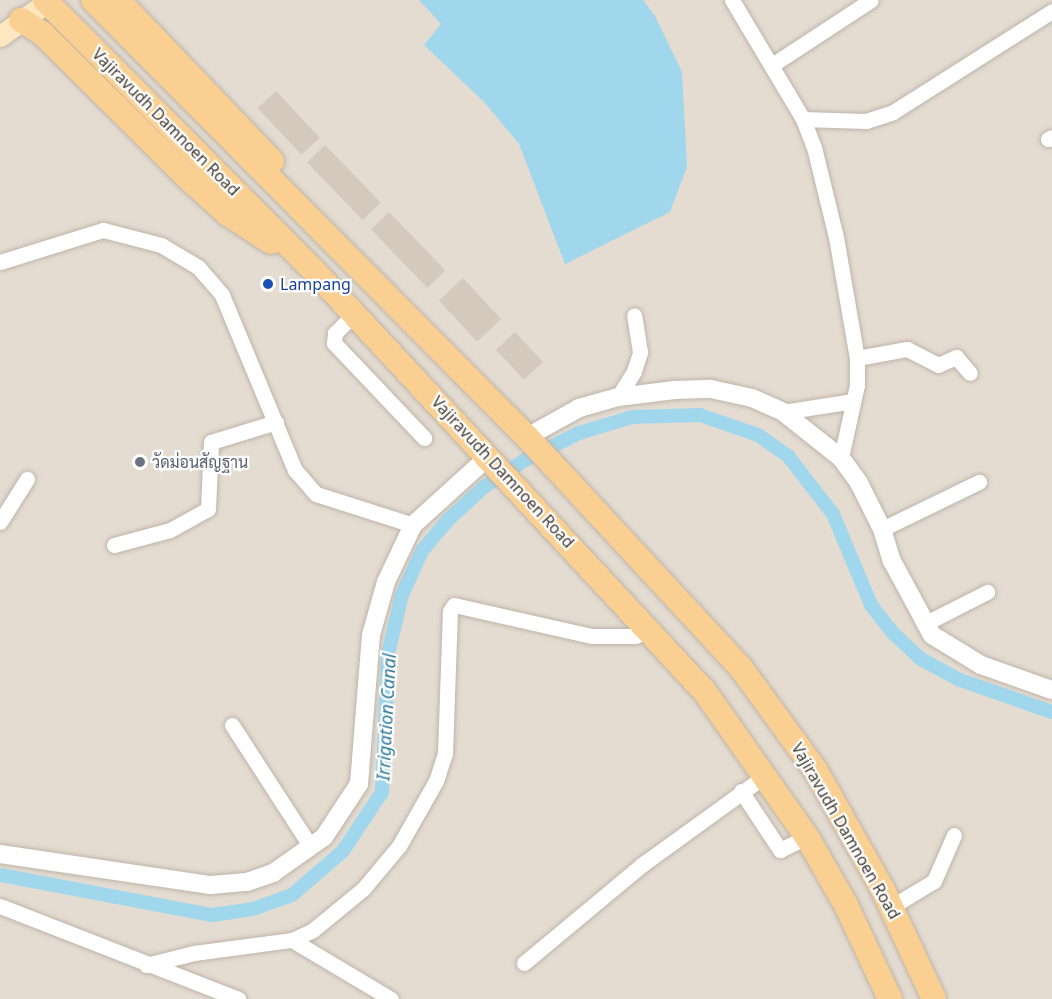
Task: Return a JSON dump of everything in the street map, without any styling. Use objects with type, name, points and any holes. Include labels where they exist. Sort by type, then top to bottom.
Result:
[{"type":"main road","name":"Vajiravudh Damnoen Road","points":[[93,0],[527,437],[741,668],[816,771],[891,907],[934,999]]},
{"type":"main road","points":[[21,20],[43,34],[228,214],[315,272],[340,250],[244,128],[118,0]]},
{"type":"main road","name":"Vajiravudh Damnoen Road","points":[[47,1],[315,272],[650,630],[705,692],[766,775],[807,837],[846,905],[890,999]]},
{"type":"main road","points":[[0,36],[47,1]]},
{"type":"street","points":[[732,0],[803,119],[814,147],[836,237],[857,358],[853,401],[841,458]]},
{"type":"street","points":[[772,65],[871,0]]},
{"type":"street","points":[[803,119],[866,121],[893,112],[1052,10]]},
{"type":"street","points":[[0,262],[103,230],[161,245],[198,267],[222,295],[295,470],[316,494],[413,525]]},
{"type":"street","points":[[354,315],[335,333],[334,343],[424,438]]},
{"type":"street","points":[[618,397],[634,371],[640,352],[634,315]]},
{"type":"street","points":[[857,358],[907,349],[938,365],[956,357],[970,374]]},
{"type":"street","points":[[527,437],[579,408],[618,397],[711,389],[752,398],[783,412],[841,458],[882,529],[892,561],[924,624],[955,652],[1052,690]]},
{"type":"street","points":[[783,412],[853,401]]},
{"type":"street","points":[[114,545],[170,530],[208,509],[211,442],[276,422]]},
{"type":"street","points":[[0,854],[210,885],[247,882],[273,873],[324,837],[359,784],[371,635],[386,582],[413,525],[488,457]]},
{"type":"street","points":[[0,522],[27,479]]},
{"type":"street","points":[[882,529],[979,482]]},
{"type":"street","points":[[924,624],[987,592]]},
{"type":"street","points":[[146,965],[194,953],[292,940],[313,930],[363,889],[399,846],[436,781],[445,753],[450,611],[454,605],[592,636],[635,636],[650,630]]},
{"type":"street","points":[[232,725],[310,847]]},
{"type":"street","points":[[524,963],[643,864],[766,775]]},
{"type":"street","points":[[741,791],[780,850],[807,837]]},
{"type":"street","points":[[891,907],[934,881],[954,835]]},
{"type":"street","points":[[0,906],[146,965],[238,999]]},
{"type":"street","points":[[292,940],[391,999]]},
{"type":"shaded area","points":[[0,0],[1052,0],[1052,999],[0,999]]},
{"type":"water","points":[[419,0],[643,0],[655,16],[682,72],[687,167],[670,212],[565,264],[519,144],[484,102],[424,45],[441,24]]},
{"type":"building","points":[[276,91],[320,138],[301,155],[258,108]]},
{"type":"building","points":[[325,145],[381,203],[363,220],[307,162]]},
{"type":"building","points":[[389,212],[445,270],[427,288],[371,229]]},
{"type":"building","points":[[463,278],[501,319],[477,341],[439,301]]},
{"type":"building","points":[[515,332],[543,362],[524,380],[496,350]]},
{"type":"waterway","name":"Irrigation Canal","points":[[0,875],[212,915],[253,909],[292,895],[343,851],[382,792],[388,654],[402,595],[422,551],[448,520],[484,487],[525,460],[579,433],[632,417],[700,415],[758,435],[788,456],[833,514],[871,605],[893,633],[921,659],[960,680],[1052,712]]},
{"type":"place","name":"Lampang","points":[[268,284]]},
{"type":"place","name":"วัดม่อนสัญฐาน","points":[[140,462]]}]
